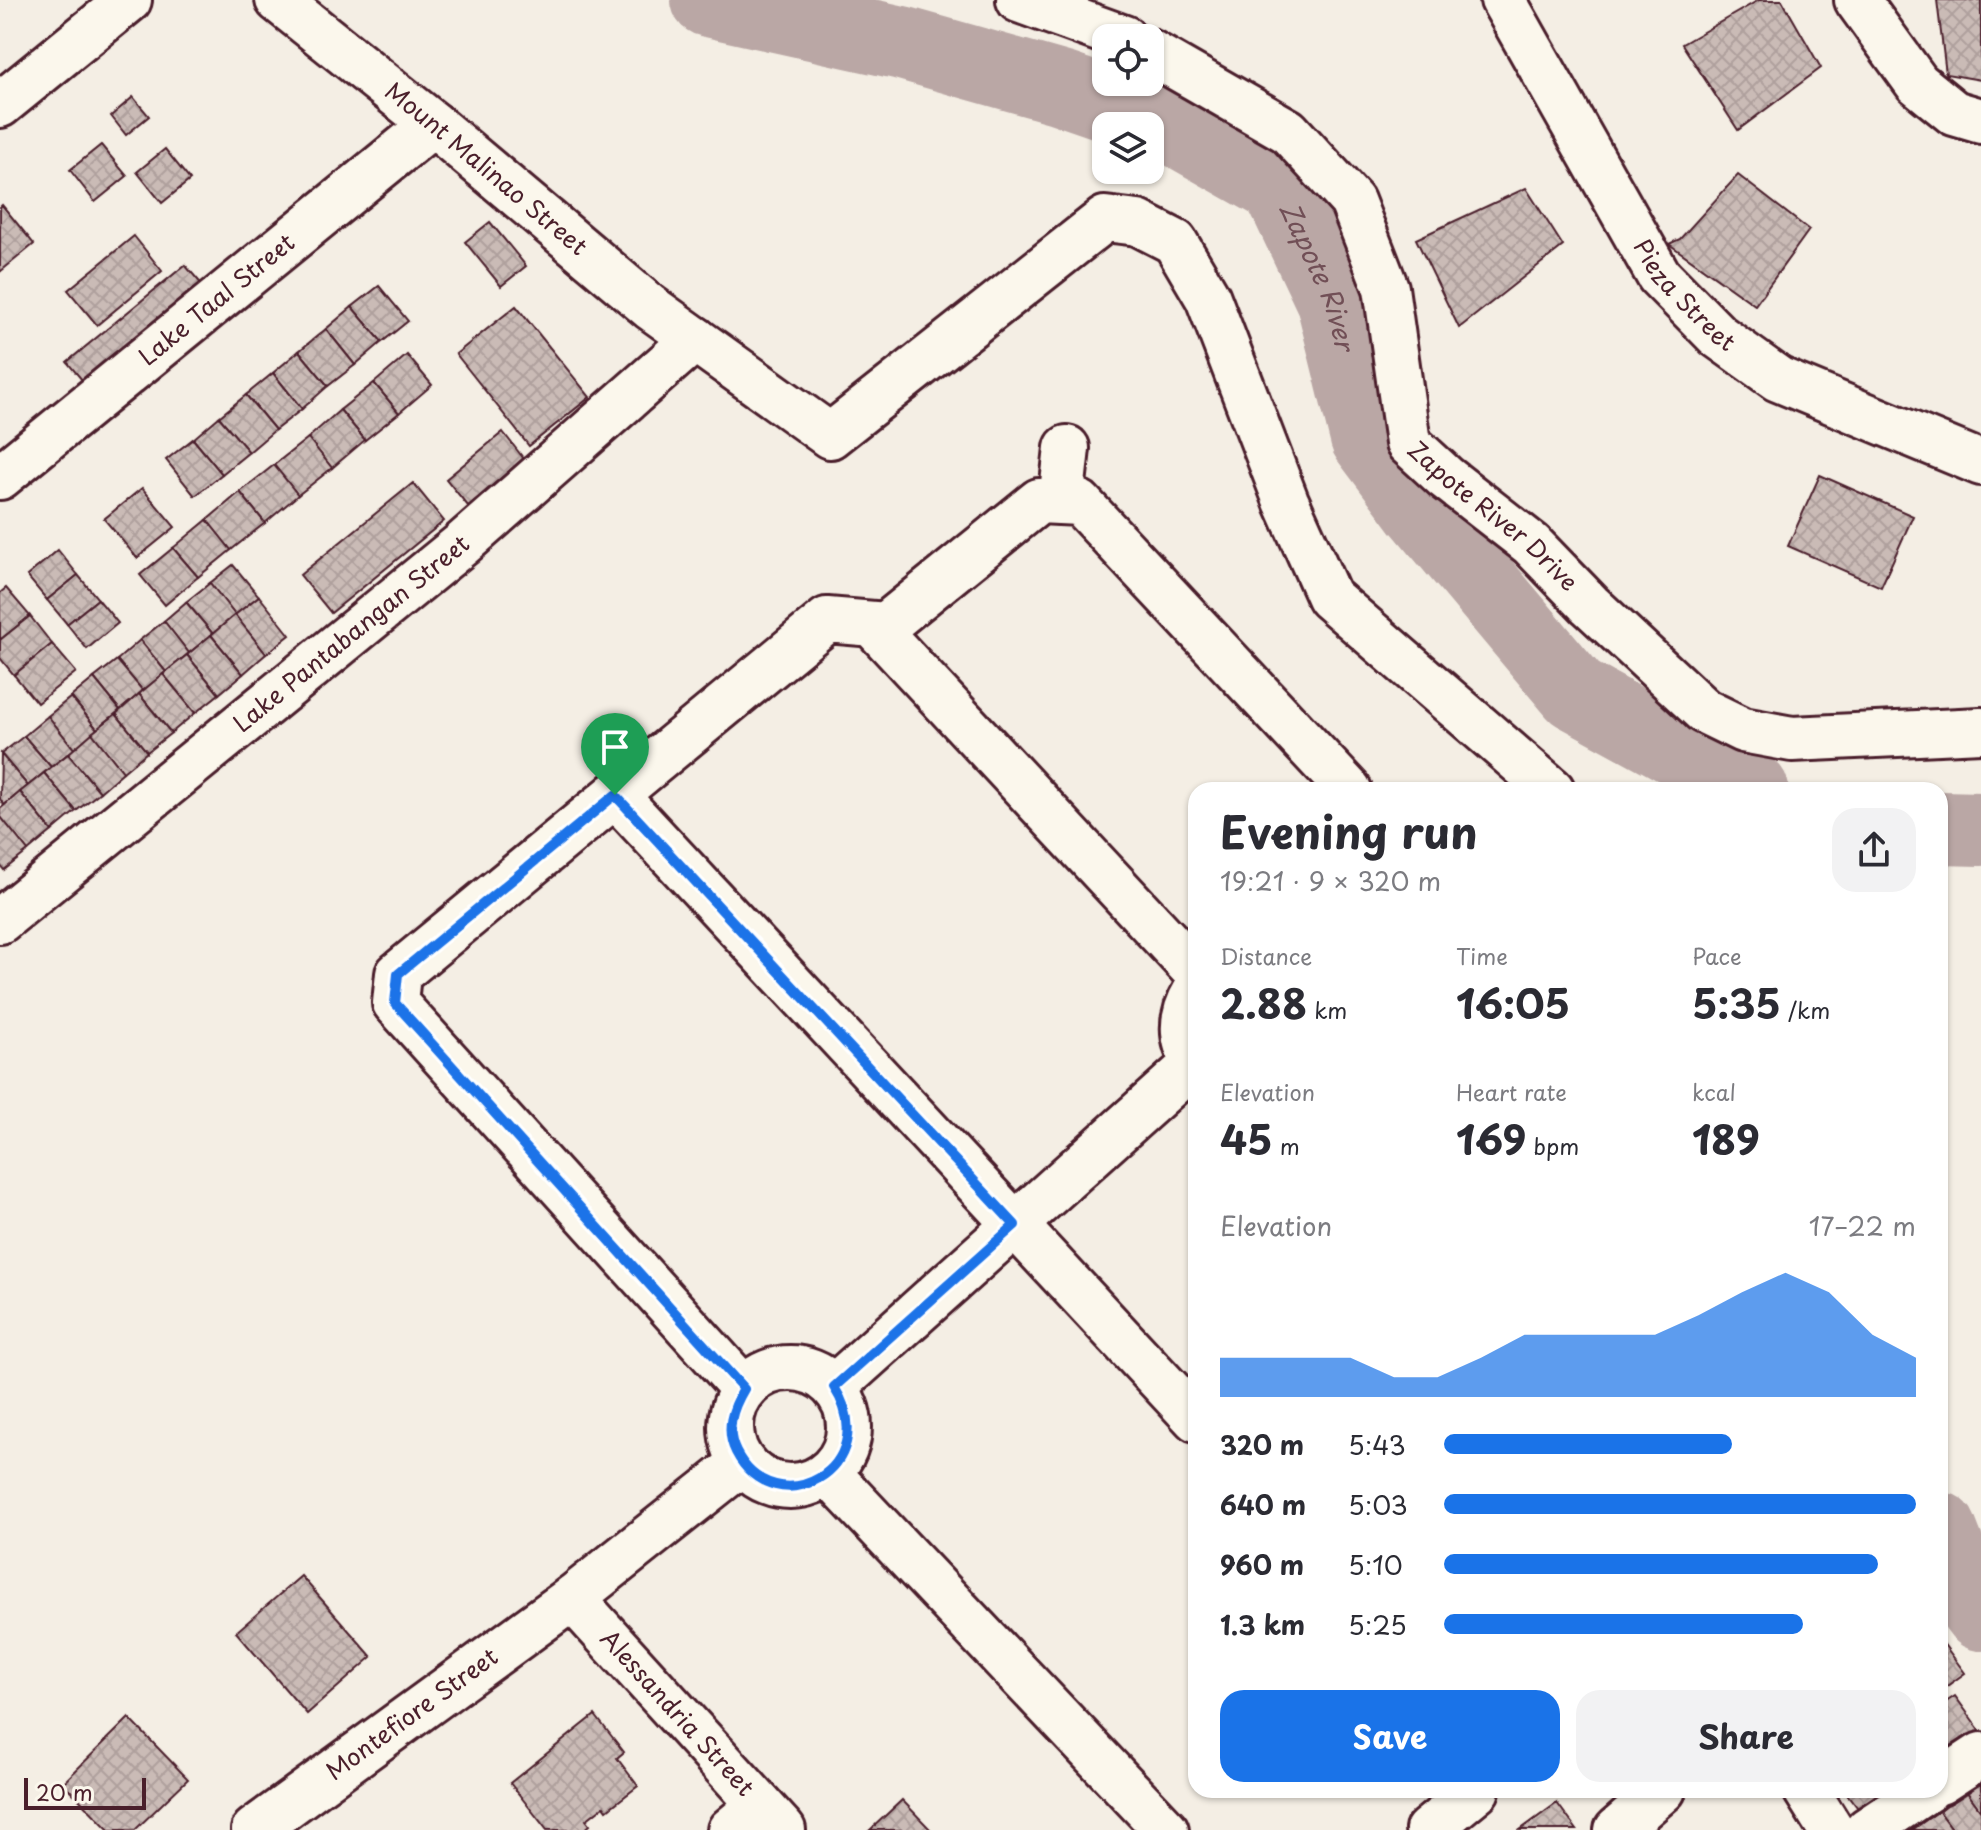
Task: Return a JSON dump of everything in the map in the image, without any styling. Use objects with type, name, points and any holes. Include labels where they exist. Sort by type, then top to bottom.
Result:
[{"type":"street","points":[[0,105],[129,0]]},
{"type":"street","name":"Mount Malinao Street","points":[[278,0],[433,124],[650,307],[830,436],[1105,219],[1138,223],[1175,242],[1208,298],[1286,501],[1329,597],[1543,782]]},
{"type":"street","points":[[1019,0],[1092,26]]},
{"type":"street","name":"Pieza Street","points":[[1503,0],[1659,276],[1718,336],[1778,379],[1981,463]]},
{"type":"street","points":[[1857,0],[1917,83],[1954,113],[1981,121]]},
{"type":"street","name":"Zapote River Drive","points":[[1164,60],[1288,131],[1352,201],[1386,288],[1408,443],[1445,477],[1531,544],[1590,605],[1704,711],[1743,730],[1792,739],[1981,730]]},
{"type":"street","name":"Lake Taal Street","points":[[0,477],[433,124]]},
{"type":"street","name":"Lake Pantabangan Street","points":[[0,921],[461,545],[695,339]]},
{"type":"street","points":[[1061,502],[1067,448]]},
{"type":"street","points":[[744,1389],[395,1003],[398,974],[827,620],[886,625],[1039,501],[1080,503],[1342,782]]},
{"type":"street","points":[[872,624],[1188,963]]},
{"type":"street","points":[[615,795],[1188,1410]]},
{"type":"street","points":[[1188,1003],[1182,1025],[1188,1051]]},
{"type":"street","points":[[834,1387],[1188,1070]]},
{"type":"street","points":[[779,1369],[799,1369],[818,1375],[834,1387],[845,1403],[849,1422],[848,1441],[841,1458],[828,1473],[811,1483],[793,1487],[773,1485],[756,1477],[742,1463],[733,1446],[730,1426],[734,1406],[744,1389],[760,1376],[779,1369]]},
{"type":"street","name":"Montefiore Street","points":[[254,1830],[572,1598],[742,1463]]},
{"type":"street","points":[[828,1473],[1166,1830]]},
{"type":"street","name":"Alessandria Street","points":[[572,1598],[758,1822]]},
{"type":"street","points":[[1948,1777],[1981,1755]]},
{"type":"street","points":[[1428,1830],[1467,1798]]},
{"type":"street","points":[[1617,1830],[1654,1798]]},
{"type":"street","points":[[1811,1798],[1831,1830]]},
{"type":"street","points":[[1867,1830],[1915,1798]]},
{"type":"building","points":[[1759,0],[1782,0],[1821,68],[1738,130],[1682,44]]},
{"type":"building","points":[[1937,0],[1981,0],[1981,80],[1946,74]]},
{"type":"building","points":[[133,97],[149,116],[126,135],[111,116]]},
{"type":"building","points":[[101,145],[127,176],[95,202],[70,170]]},
{"type":"building","points":[[165,149],[190,180],[162,203],[137,172]]},
{"type":"building","points":[[1738,175],[1809,230],[1755,305],[1669,244],[1680,239]]},
{"type":"building","points":[[1526,188],[1563,246],[1459,328],[1416,239]]},
{"type":"building","points":[[2,205],[34,244],[0,272],[0,207]]},
{"type":"building","points":[[490,222],[526,266],[501,286],[465,242]]},
{"type":"building","points":[[134,236],[162,271],[97,325],[68,290]]},
{"type":"building","points":[[185,265],[211,295],[92,392],[67,362]]},
{"type":"building","points":[[379,286],[408,321],[382,342],[352,307]]},
{"type":"building","points":[[516,306],[590,397],[529,446],[456,354]]},
{"type":"building","points":[[352,307],[382,342],[355,365],[326,329]]},
{"type":"building","points":[[326,329],[355,365],[328,386],[299,351]]},
{"type":"building","points":[[299,351],[328,386],[302,409],[273,373]]},
{"type":"building","points":[[407,355],[432,385],[399,413],[374,383]]},
{"type":"building","points":[[273,373],[302,409],[275,430],[246,395]]},
{"type":"building","points":[[374,383],[399,413],[365,440],[340,410]]},
{"type":"building","points":[[246,395],[275,430],[249,452],[219,417]]},
{"type":"building","points":[[340,410],[365,440],[332,468],[308,438]]},
{"type":"building","points":[[219,417],[249,452],[222,474],[193,439]]},
{"type":"building","points":[[503,432],[524,459],[468,506],[446,479]]},
{"type":"building","points":[[308,438],[332,468],[298,495],[274,465]]},
{"type":"building","points":[[193,439],[222,474],[195,496],[166,460]]},
{"type":"building","points":[[274,465],[298,495],[265,523],[240,492]]},
{"type":"building","points":[[1820,475],[1913,516],[1881,587],[1788,546]]},
{"type":"building","points":[[413,483],[444,521],[331,613],[300,575]]},
{"type":"building","points":[[142,488],[175,527],[137,558],[104,519]]},
{"type":"building","points":[[240,492],[265,523],[231,550],[207,520]]},
{"type":"building","points":[[207,520],[231,550],[198,577],[173,548]]},
{"type":"building","points":[[173,548],[198,577],[165,605],[140,575]]},
{"type":"building","points":[[58,550],[78,575],[47,600],[27,576]]},
{"type":"building","points":[[233,565],[259,596],[235,615],[210,583]]},
{"type":"building","points":[[78,575],[98,599],[67,624],[47,600]]},
{"type":"building","points":[[210,583],[235,615],[213,634],[186,602]]},
{"type":"building","points":[[6,588],[30,616],[0,640],[0,593]]},
{"type":"building","points":[[259,596],[290,635],[266,654],[235,615]]},
{"type":"building","points":[[98,599],[118,623],[87,649],[67,624]]},
{"type":"building","points":[[186,602],[213,634],[189,653],[164,621]]},
{"type":"building","points":[[235,615],[266,654],[243,674],[211,635]]},
{"type":"building","points":[[30,616],[52,644],[14,675],[0,658],[0,640]]},
{"type":"building","points":[[164,621],[189,653],[166,672],[140,640]]},
{"type":"building","points":[[211,635],[243,674],[219,694],[187,655]]},
{"type":"building","points":[[140,640],[166,672],[143,691],[117,660]]},
{"type":"building","points":[[52,644],[76,672],[37,703],[14,675]]},
{"type":"building","points":[[187,655],[219,694],[195,713],[163,674]]},
{"type":"building","points":[[117,660],[143,691],[120,710],[94,678]]},
{"type":"building","points":[[163,674],[195,713],[171,733],[139,694]]},
{"type":"building","points":[[94,678],[120,710],[97,729],[71,697]]},
{"type":"building","points":[[139,694],[171,733],[147,752],[116,714]]},
{"type":"building","points":[[71,697],[97,729],[74,749],[48,716]]},
{"type":"building","points":[[116,714],[147,752],[123,772],[92,733]]},
{"type":"building","points":[[48,716],[74,749],[51,767],[24,736]]},
{"type":"building","points":[[92,733],[123,772],[100,792],[68,754]]},
{"type":"building","points":[[24,736],[51,767],[28,786],[1,754]]},
{"type":"building","points":[[1,754],[28,786],[4,805],[0,799]]},
{"type":"building","points":[[68,754],[100,792],[76,811],[44,773]]},
{"type":"building","points":[[44,773],[76,811],[52,831],[20,792]]},
{"type":"building","points":[[20,792],[52,831],[28,851],[0,816],[0,809]]},
{"type":"building","points":[[0,816],[28,851],[4,870],[0,865]]},
{"type":"building","points":[[301,1576],[372,1657],[307,1714],[236,1632]]},
{"type":"building","points":[[1948,1650],[1965,1673],[1948,1685]]},
{"type":"building","points":[[1955,1696],[1981,1732],[1981,1748],[1962,1762],[1948,1744],[1948,1701]]},
{"type":"building","points":[[595,1715],[624,1752],[617,1758],[638,1786],[607,1810],[604,1806],[586,1820],[590,1825],[584,1830],[547,1830],[510,1783]]},
{"type":"building","points":[[129,1718],[188,1779],[135,1830],[109,1830],[63,1783]]},
{"type":"building","points":[[1981,1780],[1981,1811],[1966,1791]]},
{"type":"building","points":[[1966,1791],[1981,1811],[1981,1830],[1953,1830],[1939,1811]]},
{"type":"building","points":[[1850,1798],[1886,1798],[1864,1816]]},
{"type":"building","points":[[902,1800],[931,1830],[870,1830]]},
{"type":"building","points":[[1557,1803],[1577,1830],[1520,1830]]},
{"type":"building","points":[[1939,1811],[1953,1830],[1912,1830]]},
{"type":"waterway","name":"Zapote River","points":[[708,0],[902,43],[1061,88],[1171,126],[1279,187],[1333,301],[1367,438],[1421,510],[1575,693],[1737,782]]},
{"type":"waterway","name":"Zapote River","points":[[1948,828],[1981,829]]},
{"type":"waterway","points":[[1948,1549],[1965,1593],[1981,1614]]},
{"type":"route","points":[[615,795],[1015,1225],[834,1387],[845,1403],[849,1422],[848,1441],[841,1458],[828,1473],[811,1483],[793,1487],[773,1485],[756,1477],[742,1463],[733,1446],[730,1426],[734,1406],[744,1389],[395,1003],[398,974],[615,795]]}]
